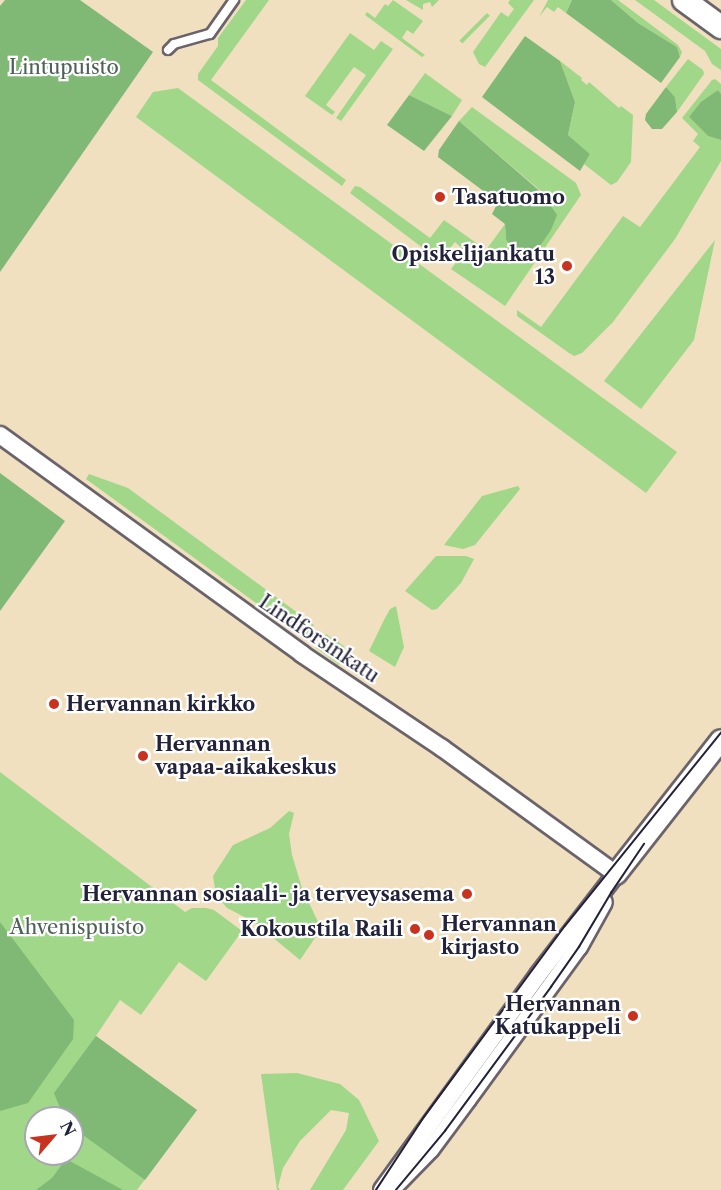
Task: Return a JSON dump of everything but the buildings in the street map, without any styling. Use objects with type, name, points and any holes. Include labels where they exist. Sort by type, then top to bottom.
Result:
[{"type":"main road","points":[[684,0],[721,27]]},
{"type":"street","name":"Lindforsinkatu","points":[[0,435],[302,654],[434,742],[616,874]]},
{"type":"street","points":[[382,1190],[538,975],[721,740]]},
{"type":"street","points":[[390,1190],[431,1149],[579,947],[608,895],[616,874]]},
{"type":"lane","points":[[168,50],[174,44],[210,34],[234,0]]},
{"type":"green space","name":"Lintupuisto","points":[[5,0],[80,0],[153,52],[0,272],[0,6]]},
{"type":"green space","points":[[246,0],[269,0],[211,80],[346,180],[342,186],[198,80],[198,74],[218,46],[218,38]]},
{"type":"green space","points":[[393,0],[423,21],[413,34],[407,30],[402,38],[425,55],[422,57],[365,15],[367,12],[375,18],[385,4],[388,6]]},
{"type":"green space","points":[[406,0],[439,0],[432,7],[430,2],[423,4],[423,10]]},
{"type":"green space","points":[[510,0],[534,0],[485,67],[479,64],[473,52],[501,12],[508,17],[514,9],[508,3]]},
{"type":"green space","points":[[548,0],[572,0],[566,13],[558,7],[554,12],[547,7],[539,17]]},
{"type":"green space","points":[[572,0],[611,0],[638,23],[677,47],[680,57],[661,83],[566,13]]},
{"type":"green space","points":[[611,0],[618,0],[678,45],[682,52],[680,57],[677,47],[638,23]]},
{"type":"green space","points":[[635,0],[654,0],[721,49],[721,70],[712,64],[705,51]]},
{"type":"green space","points":[[487,13],[490,16],[462,43],[459,41]]},
{"type":"green space","points":[[350,33],[374,50],[381,41],[393,49],[341,121],[336,118],[366,75],[354,67],[326,105],[335,112],[332,115],[305,96]]},
{"type":"green space","points":[[525,36],[560,61],[575,102],[568,135],[590,154],[580,171],[482,97]]},
{"type":"green space","points":[[688,59],[703,70],[704,74],[677,112],[675,97],[666,87]]},
{"type":"green space","points":[[560,61],[582,78],[581,80],[587,85],[589,82],[619,108],[621,106],[633,115],[631,162],[617,182],[611,185],[584,164],[590,154],[568,135],[575,102]]},
{"type":"green space","points":[[425,73],[462,100],[452,116],[409,95]]},
{"type":"green space","points":[[715,79],[721,84],[721,94],[718,90],[689,117],[708,136],[721,140],[721,161],[675,239],[613,322],[582,353],[574,356],[517,316],[517,310],[541,327],[623,216],[640,227],[700,147],[693,141],[698,134],[682,118]]},
{"type":"green space","points":[[666,87],[675,97],[677,112],[662,129],[652,129],[645,120],[646,114]]},
{"type":"green space","points":[[178,88],[677,452],[646,493],[136,117],[153,92]]},
{"type":"green space","points":[[718,90],[721,94],[721,140],[708,136],[689,117],[701,102]]},
{"type":"green space","points":[[409,95],[452,116],[424,151],[387,125]]},
{"type":"green space","points":[[472,107],[576,183],[581,195],[505,306],[451,269],[465,251],[455,242],[440,261],[350,193],[355,186],[360,187],[430,238],[444,220],[486,250],[505,224],[506,239],[542,192],[459,121]]},
{"type":"green space","points":[[459,121],[542,193],[557,215],[551,230],[533,256],[515,254],[506,239],[505,224],[492,214],[498,202],[438,157],[439,150]]},
{"type":"green space","points":[[715,240],[694,340],[641,409],[604,381]]},
{"type":"green space","points":[[0,473],[65,521],[0,611]]},
{"type":"green space","points":[[89,474],[128,488],[314,625],[304,638],[86,479]]},
{"type":"green space","points":[[518,486],[520,489],[475,545],[463,549],[444,545],[482,496]]},
{"type":"green space","points":[[436,556],[466,556],[474,559],[461,583],[437,609],[432,610],[405,591]]},
{"type":"green space","points":[[396,606],[404,647],[395,667],[369,651],[390,609]]},
{"type":"green space","points":[[326,634],[344,646],[346,656],[339,665],[316,648]]},
{"type":"green space","name":"Ahvenispuisto","points":[[0,772],[185,912],[192,908],[214,910],[242,931],[206,981],[179,962],[141,1015],[120,1000],[96,1036],[197,1110],[137,1190],[0,1190]]},
{"type":"green space","points":[[289,811],[294,813],[289,834],[292,855],[302,888],[319,924],[319,932],[300,960],[254,922],[227,908],[216,895],[213,876],[233,845],[270,828]]},
{"type":"green space","points":[[0,922],[74,1020],[73,1039],[28,1103],[0,1111]]},
{"type":"green space","points":[[96,1036],[197,1110],[145,1180],[84,1136],[84,1106],[59,1106],[54,1093]]},
{"type":"green space","points":[[297,1073],[340,1084],[359,1100],[379,1141],[343,1190],[310,1190],[346,1130],[349,1113],[331,1110],[300,1141],[283,1168],[278,1187],[280,1190],[277,1190],[261,1074]]},
{"type":"green space","points":[[61,1166],[79,1166],[123,1190],[36,1190],[52,1178]]},
{"type":"tram line","points":[[376,1190],[424,1117],[565,926],[721,733]]},
{"type":"tram line","points":[[396,1190],[445,1131],[551,987],[644,844]]},
{"type":"place","name":"Tasatuomo","points":[[440,197]]},
{"type":"place","name":"Opiskelijankatu 13","points":[[567,266]]},
{"type":"place","name":"Hervannan kirkko","points":[[54,704]]},
{"type":"place","name":"Hervannan vapaa-aikakeskus","points":[[143,756]]},
{"type":"place","name":"Hervannan sosiaali- ja terveysasema","points":[[467,894]]},
{"type":"place","name":"Kokoustila Raili","points":[[415,929]]},
{"type":"place","name":"Hervannan kirjasto","points":[[429,935]]},
{"type":"place","name":"Hervannan Katukappeli","points":[[633,1016]]}]
